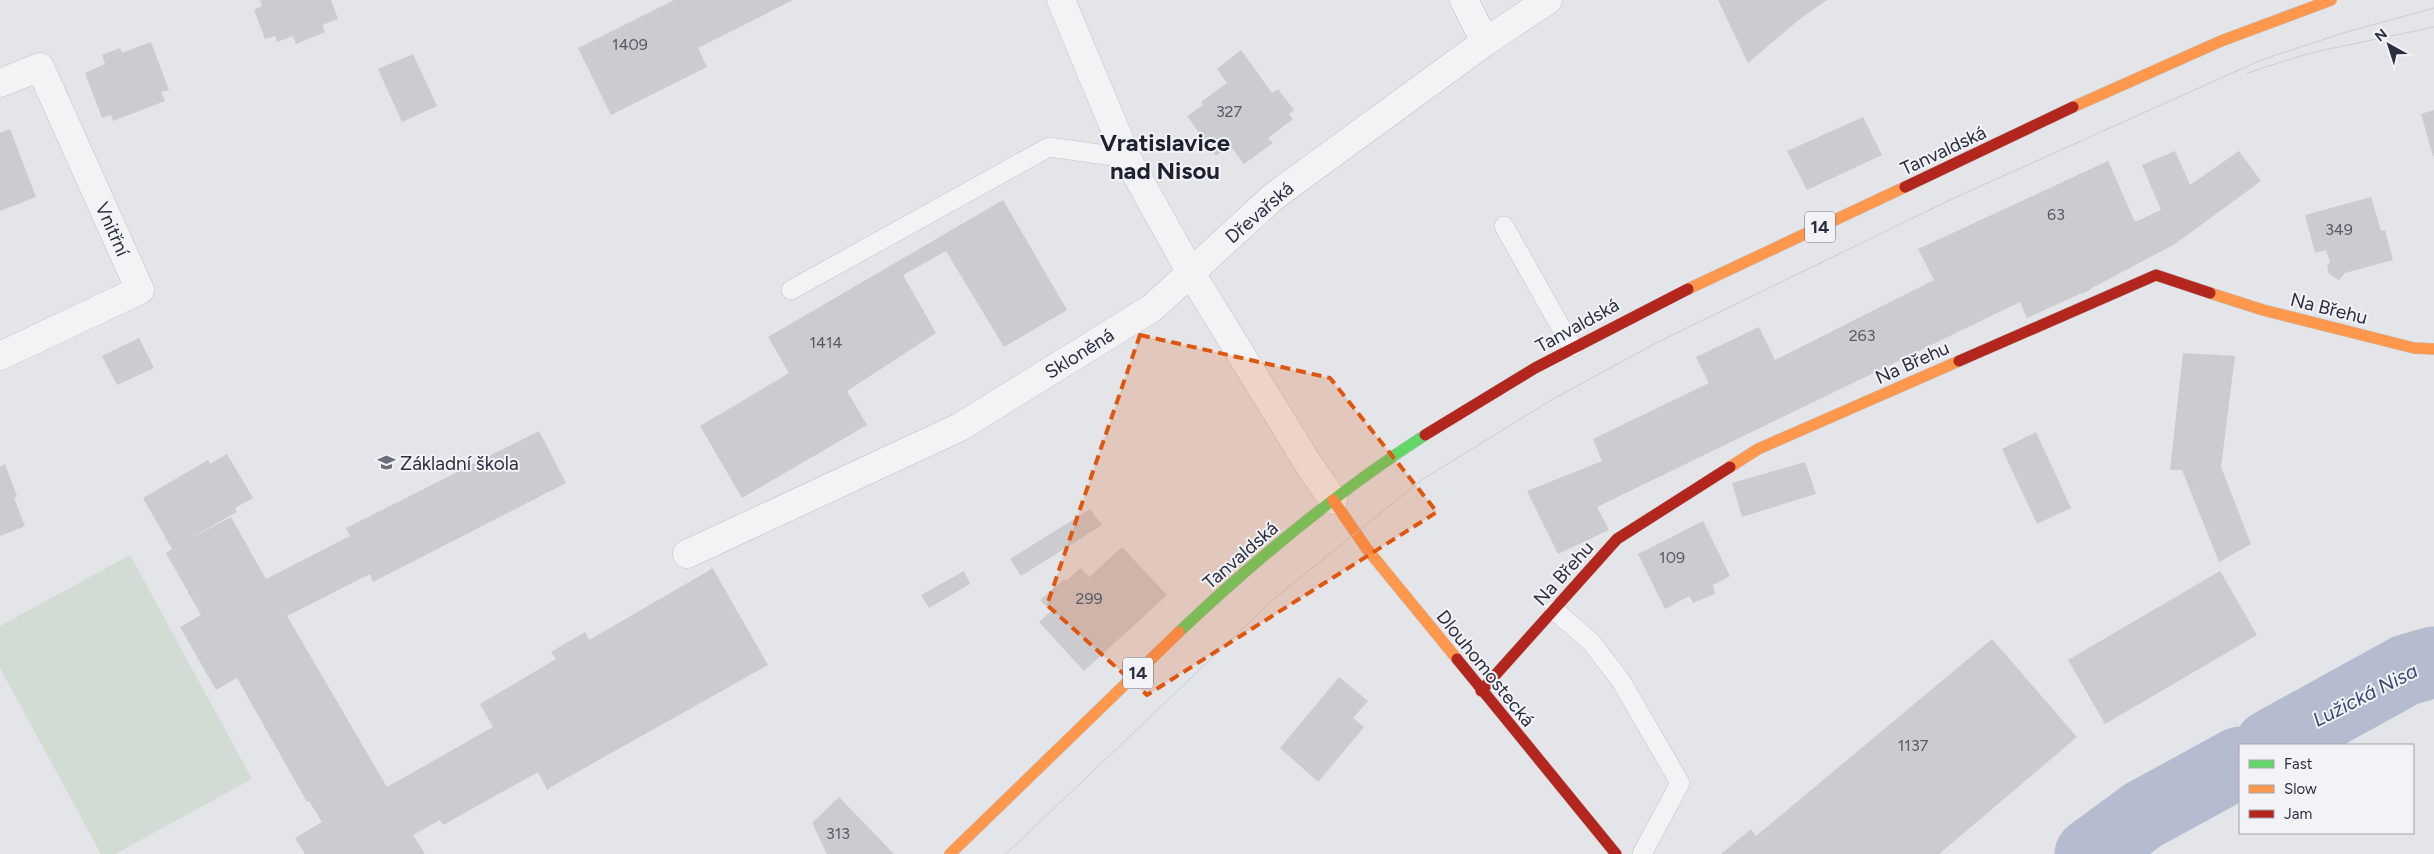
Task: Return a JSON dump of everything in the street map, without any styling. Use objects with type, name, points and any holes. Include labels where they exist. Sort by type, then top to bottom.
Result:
[{"type":"main road","name":"Tanvaldská","points":[[950,854],[1251,566],[1333,500],[1401,451],[1504,386],[1642,310],[2183,56],[2283,16],[2331,0]]},
{"type":"main road","name":"Na Břehu","points":[[1481,691],[1617,539],[1758,449],[2156,275],[2263,310],[2414,348],[2434,349]]},
{"type":"main road","name":"Dlouhomostecká","points":[[1333,500],[1367,548],[1481,691],[1616,854]]},
{"type":"street","points":[[1061,0],[1128,158],[1191,274],[1307,462],[1333,500]]},
{"type":"street","points":[[1464,0],[1485,42]]},
{"type":"street","name":"Dřevařská","points":[[1191,274],[1273,197],[1485,42],[1548,0]]},
{"type":"street","name":"Vnitřní","points":[[0,83],[40,67],[140,290],[0,356]]},
{"type":"street","name":"Skloněná","points":[[687,554],[960,427],[1152,308],[1191,274]]},
{"type":"lane","points":[[790,290],[1049,147],[1128,158]]},
{"type":"lane","points":[[1504,226],[1572,347]]},
{"type":"lane","points":[[1554,610],[1591,642],[1621,681],[1680,783],[1642,854]]},
{"type":"highlighted area","points":[[1140,335],[1330,378],[1437,512],[1147,695],[1047,605]]},
{"type":"shaded area","points":[[130,555],[252,779],[115,854],[101,854],[0,668],[0,626]]},
{"type":"building","points":[[260,0],[331,0],[338,19],[322,25],[325,32],[296,44],[293,36],[277,42],[275,36],[265,39],[254,10],[262,6]]},
{"type":"building","points":[[674,0],[793,0],[698,48],[707,67],[611,115],[578,48]]},
{"type":"building","points":[[1718,0],[1827,0],[1801,18],[1748,63]]},
{"type":"building","points":[[151,42],[169,90],[161,92],[165,101],[113,121],[111,115],[102,118],[85,73],[105,64],[102,55],[120,48],[122,53]]},
{"type":"building","points":[[1241,50],[1272,93],[1278,89],[1294,110],[1289,114],[1293,119],[1268,138],[1273,143],[1244,164],[1230,145],[1216,156],[1187,116],[1203,105],[1201,102],[1227,83],[1217,69]]},
{"type":"building","points":[[413,54],[437,106],[402,122],[378,69]]},
{"type":"building","points":[[2434,110],[2434,156],[2433,156],[2421,114]]},
{"type":"building","points":[[1863,117],[1882,155],[1807,190],[1787,151]]},
{"type":"building","points":[[10,129],[36,197],[0,211],[0,133]]},
{"type":"building","points":[[2175,151],[2190,185],[2239,151],[2261,181],[2175,244],[2082,294],[2027,318],[2020,302],[1597,507],[1609,530],[1558,554],[1527,491],[1602,461],[1593,439],[1709,383],[1696,357],[1759,327],[1775,360],[1934,280],[1918,249],[2108,161],[2135,222],[2161,210],[2142,165]]},
{"type":"building","points":[[2371,197],[2381,231],[2385,230],[2393,260],[2345,273],[2339,280],[2329,274],[2327,266],[2330,262],[2326,250],[2315,253],[2305,215]]},
{"type":"building","points":[[1003,200],[1067,310],[1004,347],[946,251],[903,275],[936,333],[847,391],[867,425],[742,498],[700,426],[789,373],[768,337]]},
{"type":"building","points":[[139,338],[154,368],[117,385],[102,356]]},
{"type":"building","points":[[2183,353],[2235,356],[2221,467],[2251,544],[2219,562],[2182,470],[2170,470]]},
{"type":"building","points":[[539,431],[566,483],[373,582],[370,574],[287,616],[387,787],[493,727],[480,704],[556,659],[551,652],[585,632],[589,640],[710,570],[712,567],[768,665],[549,788],[548,791],[538,772],[443,825],[440,820],[413,835],[425,854],[305,854],[295,838],[322,822],[309,801],[307,802],[237,678],[216,690],[180,627],[201,615],[166,553],[172,549],[143,498],[208,460],[210,464],[227,454],[253,498],[235,508],[237,512],[182,543],[231,517],[266,579],[350,536],[346,528]]},
{"type":"building","points":[[2036,432],[2071,508],[2037,524],[2002,449]]},
{"type":"building","points":[[1805,462],[1816,494],[1742,517],[1732,483]]},
{"type":"building","points":[[5,464],[17,496],[14,498],[25,526],[0,536],[0,467]]},
{"type":"building","points":[[1090,509],[1102,525],[1021,576],[1010,559]]},
{"type":"building","points":[[1703,521],[1730,576],[1713,585],[1715,594],[1693,603],[1689,596],[1665,609],[1638,554]]},
{"type":"building","points":[[1122,547],[1167,595],[1084,671],[1039,622],[1051,611],[1040,600],[1064,579],[1066,581],[1081,568],[1089,577]]},
{"type":"building","points":[[964,571],[970,584],[929,608],[921,595]]},
{"type":"building","points":[[2220,571],[2257,635],[2105,724],[2068,660]]},
{"type":"building","points":[[1992,639],[2077,737],[1939,854],[1721,854],[1751,829],[1756,836]]},
{"type":"building","points":[[1339,677],[1368,701],[1353,718],[1364,727],[1318,782],[1280,748]]},
{"type":"building","points":[[839,797],[894,854],[827,854],[812,823]]},
{"type":"waterway","name":"Lužická Nisa","points":[[2272,744],[2406,670],[2434,662]]},
{"type":"waterway","name":"Lužická Nisa","points":[[2090,854],[2143,815],[2239,763]]},
{"type":"tram line","points":[[1006,854],[1276,597],[1423,479],[1553,399],[1660,341],[1952,199],[2261,60],[2343,33],[2434,8]]},
{"type":"tram line","points":[[2247,73],[2310,53],[2434,27]]},
{"type":"traffic: fast","points":[[1179,632],[1267,553],[1329,503],[1425,435]]},
{"type":"traffic: slow","points":[[2073,107],[2221,41],[2331,0]]},
{"type":"traffic: slow","points":[[1688,289],[1905,187]]},
{"type":"traffic: slow","points":[[2210,293],[2263,310],[2414,348],[2434,349]]},
{"type":"traffic: slow","points":[[1730,467],[1758,449],[1959,361]]},
{"type":"traffic: slow","points":[[1333,500],[1367,549],[1457,659]]},
{"type":"traffic: slow","points":[[950,854],[1179,632]]},
{"type":"traffic: jam","points":[[1905,187],[2073,107]]},
{"type":"traffic: jam","points":[[1959,361],[2156,275],[2210,293]]},
{"type":"traffic: jam","points":[[1425,435],[1535,368],[1688,289]]},
{"type":"traffic: jam","points":[[1481,691],[1617,539],[1730,467]]},
{"type":"traffic: jam","points":[[1457,659],[1616,854]]},
{"type":"place","name":"Základní škola","points":[[386,463]]},
{"type":"district","name":"Vratislavice nad Nisou","points":[[1165,157]]}]
